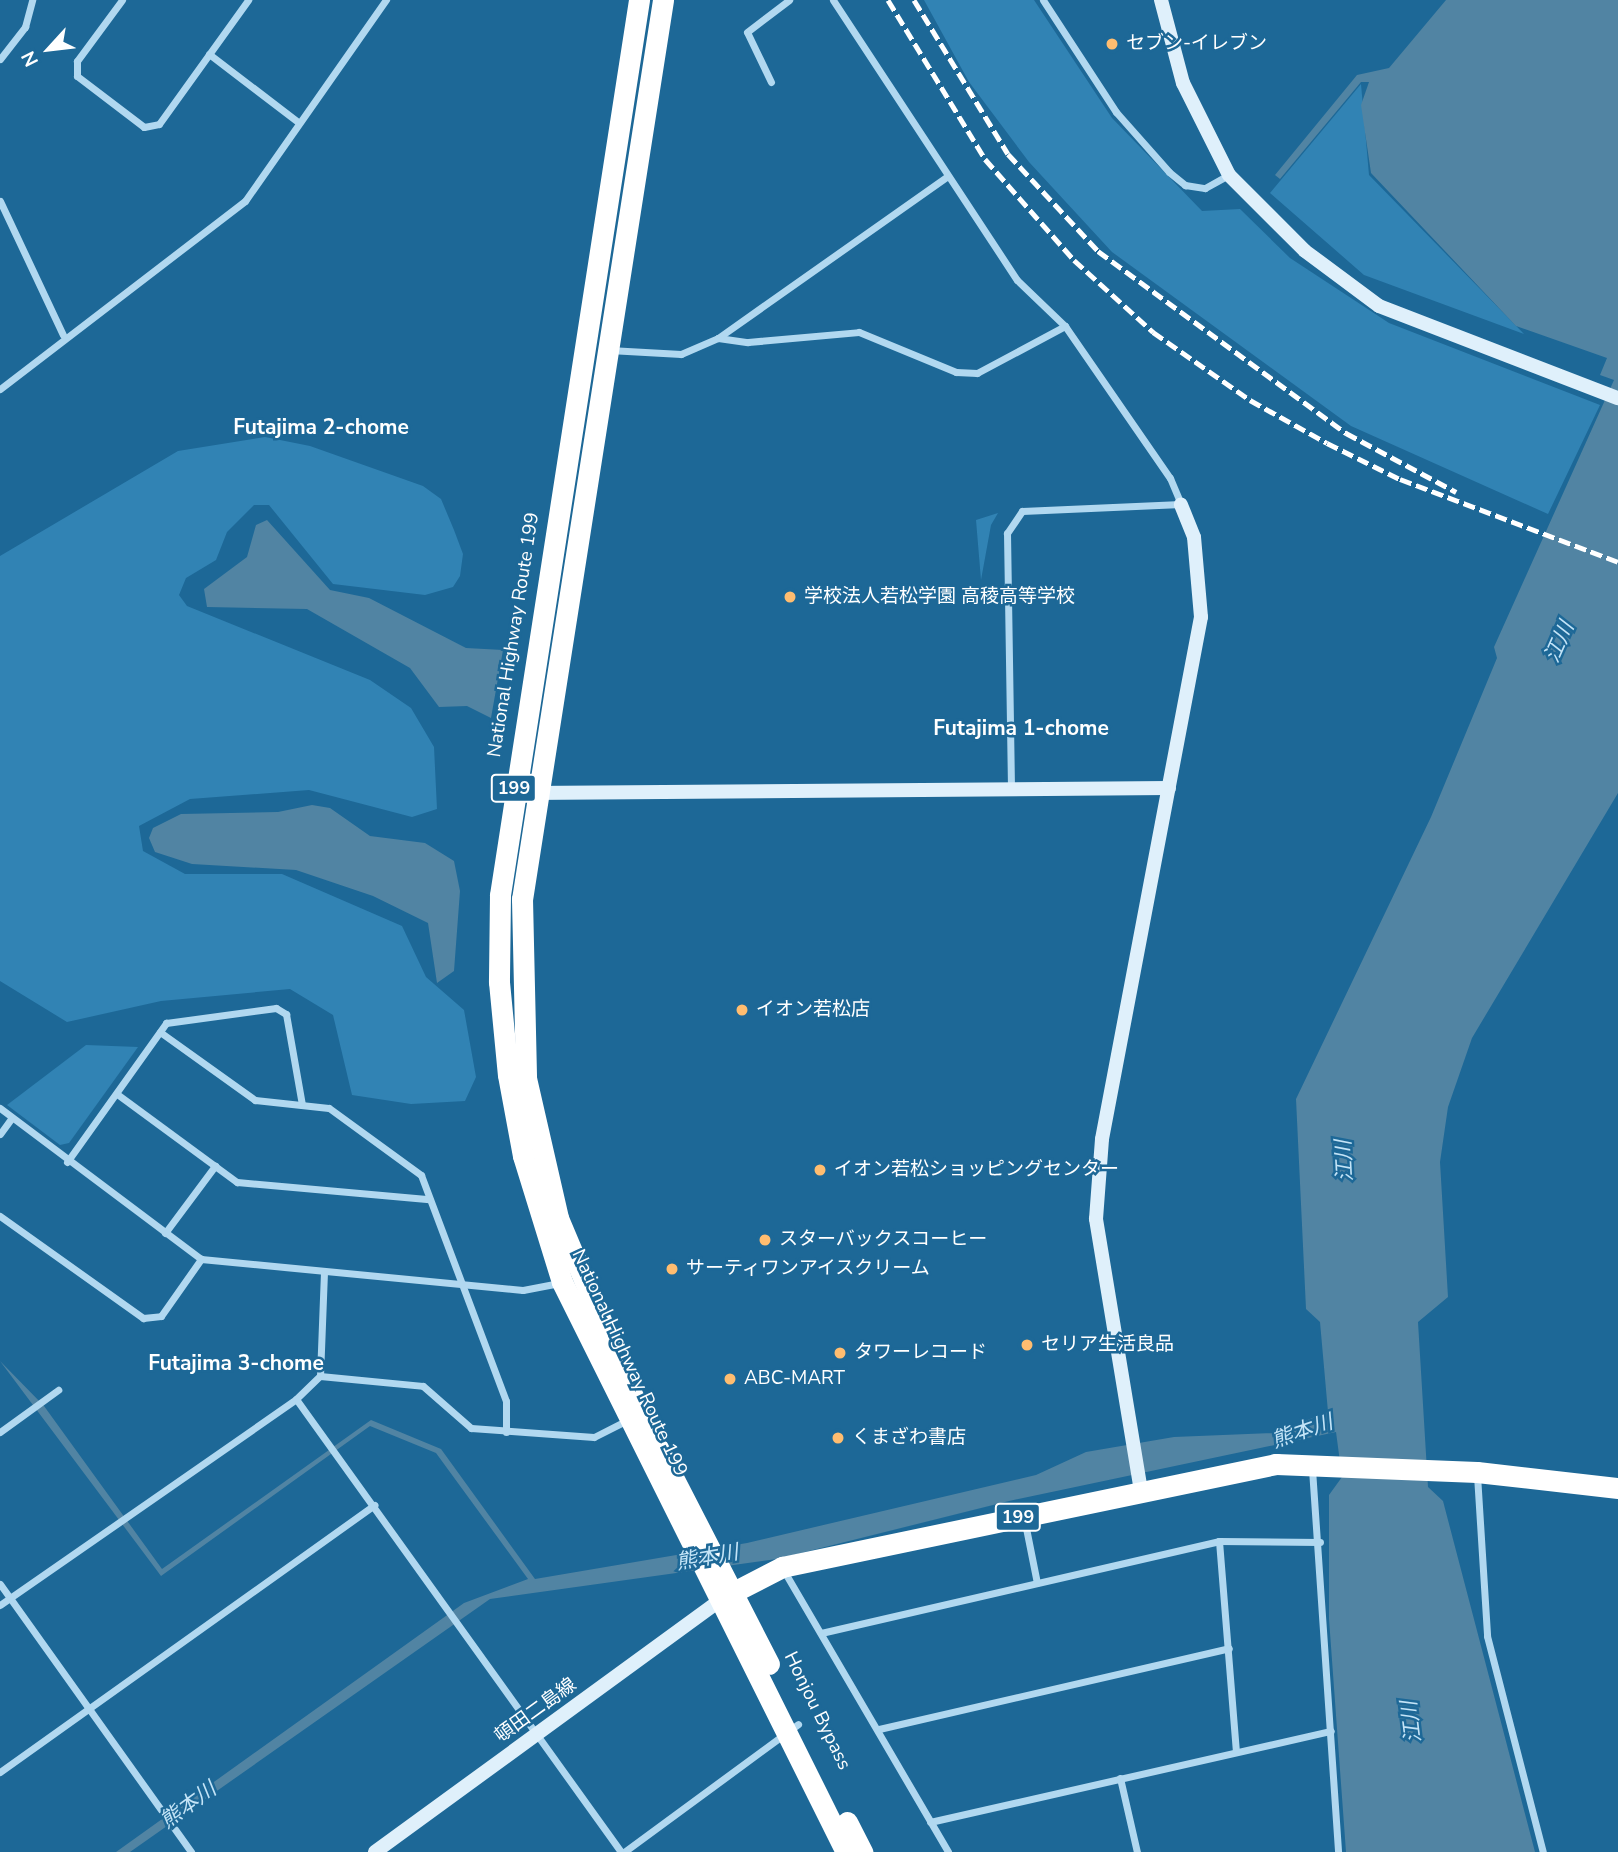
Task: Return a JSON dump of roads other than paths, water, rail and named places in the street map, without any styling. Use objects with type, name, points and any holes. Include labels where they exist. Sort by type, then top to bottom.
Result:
[{"type":"highway","name":"National Highway Route 199","points":[[639,0],[514,789],[500,895],[499,982],[523,1156],[562,1282],[726,1595]]},
{"type":"highway","name":"National Highway Route 199","points":[[634,1417],[558,1218],[526,1078],[522,899],[603,349],[663,0]]},
{"type":"highway","name":"199","points":[[726,1595],[782,1567],[1276,1464],[1470,1472],[1618,1488]]},
{"type":"highway","name":"Honjou Bypass","points":[[726,1595],[856,1851]]},
{"type":"street","points":[[0,59],[25,27],[32,0]]},
{"type":"street","points":[[122,0],[77,61],[77,76],[144,127],[159,124],[248,0]]},
{"type":"street","points":[[0,389],[63,335],[214,231],[245,201],[386,0]]},
{"type":"street","points":[[771,82],[747,32],[789,0]]},
{"type":"street","points":[[833,0],[1017,280],[1065,326],[1170,478],[1194,537],[1201,617],[1102,1139],[1096,1219],[1141,1491]]},
{"type":"street","points":[[1043,0],[1116,112],[1169,172],[1185,185],[1205,188],[1229,175]]},
{"type":"street","points":[[1161,0],[1184,83],[1229,175],[1305,251],[1379,306],[1618,398]]},
{"type":"street","points":[[209,54],[298,122]]},
{"type":"street","points":[[718,338],[948,176]]},
{"type":"street","points":[[0,201],[63,335]]},
{"type":"street","points":[[603,349],[658,357],[718,338],[859,332],[956,372],[977,373],[1065,326]]},
{"type":"street","points":[[1011,787],[1007,533],[1022,511],[1181,504]]},
{"type":"street","points":[[514,789],[537,794],[1011,787],[1169,788]]},
{"type":"street","points":[[67,1162],[166,1023],[276,1008],[286,1014],[302,1105]]},
{"type":"street","points":[[160,1032],[255,1100],[330,1108],[421,1175],[506,1401],[506,1432]]},
{"type":"street","points":[[117,1094],[237,1182],[429,1199]]},
{"type":"street","points":[[0,1108],[67,1162],[201,1259],[523,1290],[562,1282]]},
{"type":"street","points":[[0,1134],[11,1119]]},
{"type":"street","points":[[165,1233],[215,1166]]},
{"type":"street","points":[[0,1216],[143,1318],[161,1316],[201,1259]]},
{"type":"street","points":[[0,1605],[11,1600],[296,1399],[320,1376],[324,1272]]},
{"type":"street","points":[[320,1376],[423,1386],[471,1428],[594,1437],[634,1417]]},
{"type":"street","points":[[0,1432],[58,1390]]},
{"type":"street","points":[[296,1399],[374,1505],[535,1736],[623,1852],[792,1727]]},
{"type":"street","points":[[1318,1465],[1338,1852]]},
{"type":"street","points":[[1470,1472],[1487,1636],[1543,1852]]},
{"type":"street","points":[[0,1772],[374,1505]]},
{"type":"street","points":[[1024,1516],[1037,1583]]},
{"type":"street","points":[[821,1633],[1219,1541],[1320,1542]]},
{"type":"street","points":[[1219,1541],[1236,1751]]},
{"type":"street","points":[[782,1567],[879,1729],[948,1852]]},
{"type":"street","points":[[0,1584],[191,1852]]},
{"type":"street","name":"頓田二島線","points":[[374,1852],[726,1595]]},
{"type":"street","points":[[879,1729],[1229,1648]]},
{"type":"street","points":[[930,1822],[1331,1731]]},
{"type":"street","points":[[1120,1778],[1137,1852]]},
{"type":"water","points":[[1446,0],[1618,0],[1618,793],[1472,1038],[1448,1107],[1440,1162],[1448,1297],[1418,1322],[1428,1487],[1443,1501],[1535,1852],[1346,1852],[1329,1619],[1329,1495],[1342,1477],[1336,1432],[1009,1501],[777,1559],[490,1599],[130,1852],[116,1852],[464,1603],[528,1579],[436,1453],[370,1426],[161,1576],[0,1361],[44,1406],[162,1569],[371,1420],[441,1449],[535,1579],[747,1543],[1036,1475],[1086,1452],[1174,1437],[1274,1433],[1328,1412],[1320,1322],[1306,1309],[1296,1099],[1431,817],[1497,658],[1494,647],[1614,380],[1600,375],[1607,358],[1516,326],[1371,173],[1361,105],[1369,82],[1361,82],[1280,179],[1275,175],[1357,75],[1389,68]]},
{"type":"water","points":[[267,520],[330,590],[369,598],[466,648],[503,650],[491,718],[467,706],[439,707],[410,668],[307,609],[207,607],[204,589],[247,557],[256,525]]},
{"type":"water","points":[[312,805],[330,808],[370,836],[425,843],[454,861],[460,891],[454,971],[437,983],[428,923],[373,896],[296,870],[192,864],[155,852],[149,838],[153,828],[181,814],[278,812]]},
{"type":"railway","points":[[888,0],[985,159],[1074,260],[1153,332],[1250,400],[1327,443],[1400,479],[1618,562]]},
{"type":"railway","points":[[914,0],[1008,154],[1098,251],[1346,433],[1456,492]]},
{"type":"place","name":"セブン-イレブン","points":[[1112,44]]},
{"type":"place","name":"学校法人若松学園 高稜高等学校","points":[[790,597]]},
{"type":"place","name":"イオン若松店","points":[[742,1010]]},
{"type":"place","name":"イオン若松ショッピングセンター","points":[[820,1170]]},
{"type":"place","name":"スターバックスコーヒー","points":[[765,1240]]},
{"type":"place","name":"サーティワンアイスクリーム","points":[[672,1269]]},
{"type":"place","name":"セリア生活良品","points":[[1027,1345]]},
{"type":"place","name":"タワーレコード","points":[[840,1353]]},
{"type":"place","name":"ABC-MART","points":[[730,1379]]},
{"type":"place","name":"くまざわ書店","points":[[838,1438]]},
{"type":"district","name":"Futajima 2-chome","points":[[321,427]]},
{"type":"district","name":"Futajima 1-chome","points":[[1021,728]]},
{"type":"district","name":"Futajima 3-chome","points":[[236,1363]]},
{"type":"water label","name":"江川","points":[[1559,642]]},
{"type":"water label","name":"江川","points":[[1344,1161]]},
{"type":"water label","name":"熊本川","points":[[1302,1431]]},
{"type":"water label","name":"熊本川","points":[[707,1557]]},
{"type":"water label","name":"江川","points":[[1411,1722]]},
{"type":"water label","name":"熊本川","points":[[188,1805]]}]
